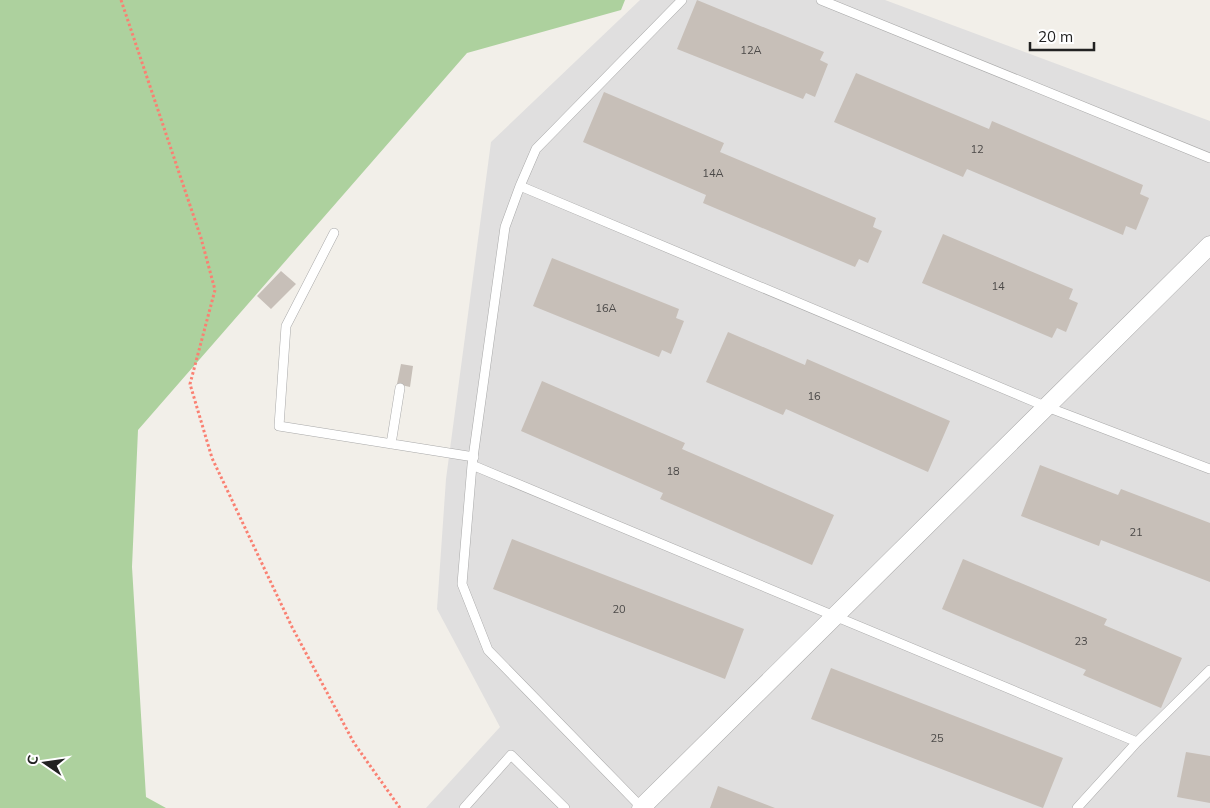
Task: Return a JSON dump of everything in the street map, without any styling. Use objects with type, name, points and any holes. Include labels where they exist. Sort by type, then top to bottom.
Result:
[{"type":"street","points":[[641,808],[1210,245]]},
{"type":"lane","points":[[641,808],[488,650],[462,584],[473,461],[505,227],[520,186],[536,149],[682,0]]},
{"type":"lane","points":[[821,0],[1210,158]]},
{"type":"lane","points":[[520,186],[1047,406],[1210,469]]},
{"type":"lane","points":[[334,233],[286,326],[279,426],[391,444],[473,461],[834,617],[1137,742]]},
{"type":"lane","points":[[391,444],[400,388]]},
{"type":"lane","points":[[1077,808],[1137,742],[1210,670]]},
{"type":"lane","points":[[464,808],[511,755],[566,808]]},
{"type":"path","points":[[120,0],[200,238],[215,290],[190,384],[212,458],[292,627],[349,735],[400,808]]},
{"type":"shaded area","points":[[640,0],[885,0],[1210,121],[1210,808],[426,808],[500,727],[437,609],[446,479],[491,142]]},
{"type":"green space","points":[[0,0],[625,0],[621,10],[467,53],[138,430],[132,567],[146,797],[166,808],[0,808]]},
{"type":"building","points":[[697,0],[824,52],[820,60],[828,64],[815,97],[806,93],[803,99],[677,49]]},
{"type":"building","points":[[856,73],[989,129],[992,121],[1143,185],[1140,194],[1149,198],[1136,230],[1126,226],[1123,235],[967,169],[963,177],[834,122]]},
{"type":"building","points":[[604,92],[724,143],[720,152],[876,218],[873,227],[882,231],[868,263],[859,259],[855,267],[703,203],[706,195],[583,142]]},
{"type":"building","points":[[943,234],[1073,289],[1069,299],[1078,303],[1066,332],[1057,328],[1052,338],[922,283]]},
{"type":"building","points":[[552,258],[679,309],[676,318],[684,321],[671,354],[662,350],[659,357],[533,306]]},
{"type":"building","points":[[281,271],[296,284],[271,309],[257,296]]},
{"type":"building","points":[[728,332],[805,365],[807,359],[950,421],[928,472],[786,409],[783,415],[706,382]]},
{"type":"building","points":[[401,364],[413,366],[410,387],[397,384]]},
{"type":"building","points":[[542,381],[685,443],[682,449],[834,515],[812,565],[660,499],[663,493],[521,431]]},
{"type":"building","points":[[1040,465],[1118,495],[1121,489],[1210,523],[1210,582],[1101,540],[1099,546],[1021,516]]},
{"type":"building","points":[[512,539],[744,629],[725,679],[493,589]]},
{"type":"building","points":[[963,559],[1107,619],[1104,625],[1182,658],[1161,708],[1083,675],[1086,670],[942,609]]},
{"type":"building","points":[[831,668],[1063,758],[1043,808],[811,719]]},
{"type":"building","points":[[1186,752],[1210,756],[1210,803],[1177,797]]},
{"type":"building","points":[[718,786],[775,808],[710,808]]}]
